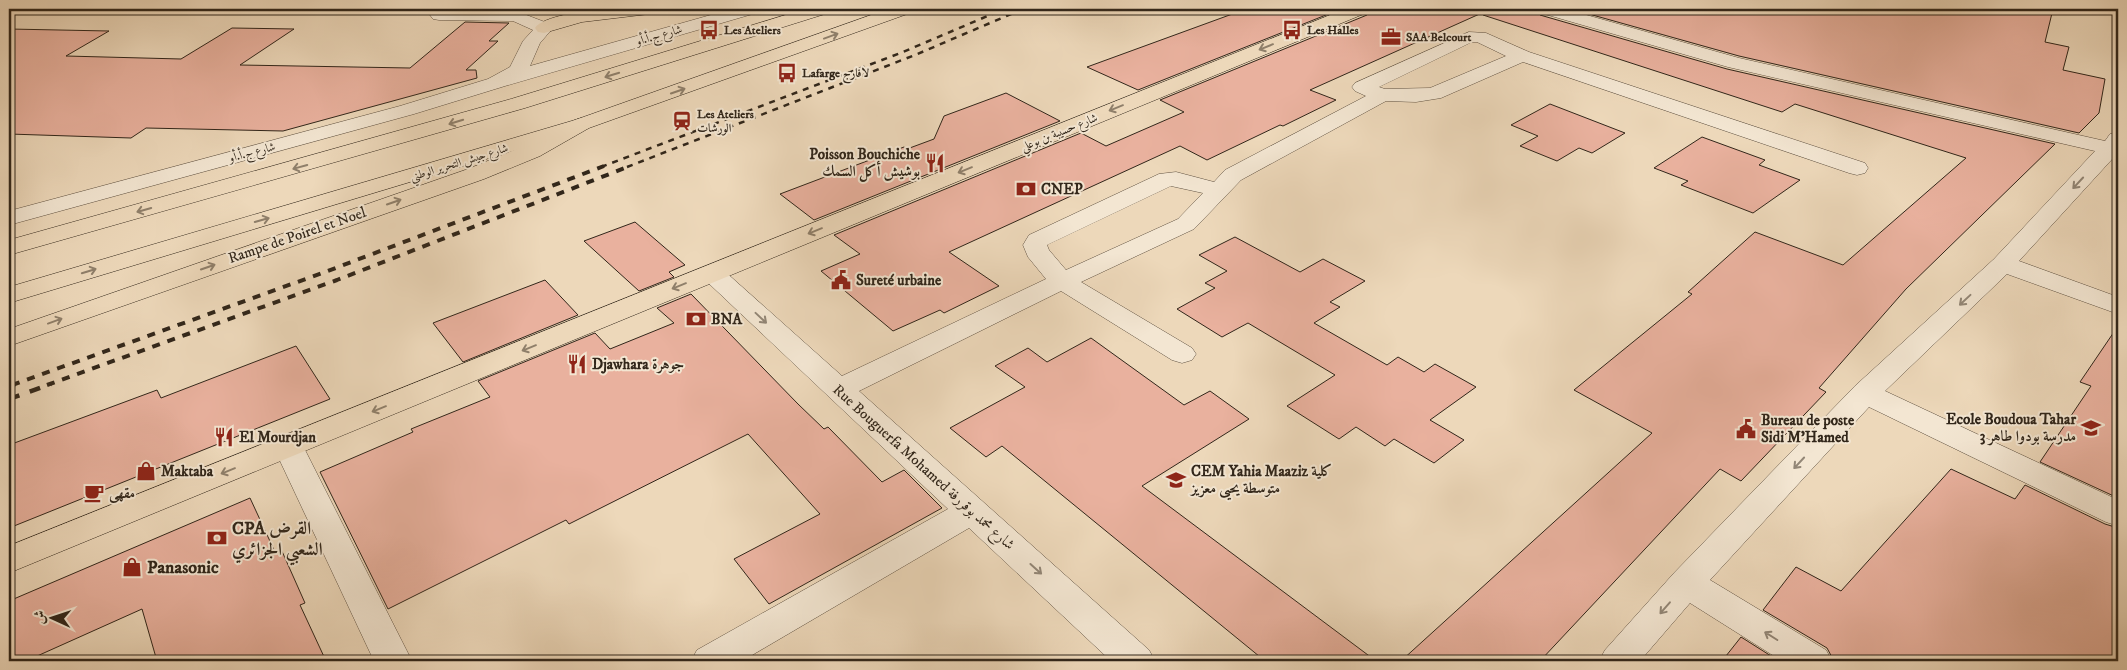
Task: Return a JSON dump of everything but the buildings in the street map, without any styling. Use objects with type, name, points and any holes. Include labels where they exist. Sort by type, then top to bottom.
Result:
[{"type":"main road","points":[[544,28],[556,23],[588,16],[649,9]]},
{"type":"main road","points":[[9,248],[457,122],[822,9]]},
{"type":"main road","name":"شارع جيش التحرير الوطني","points":[[9,295],[582,124],[904,9]]},
{"type":"main road","name":"شارع حسيبة بن بوعلي","points":[[9,560],[1360,9]]},
{"type":"main road","name":"Rampe de Poirel et Noel","points":[[9,338],[490,169],[532,151],[582,124]]},
{"type":"street","points":[[447,9],[439,14],[516,16],[544,28]]},
{"type":"street","name":"شارع ج.أ.أو","points":[[9,218],[407,110],[750,9]]},
{"type":"street","points":[[1547,9],[1735,63],[2116,145]]},
{"type":"street","name":"شارع ج.أ.أو","points":[[495,83],[517,71],[530,45],[544,28]]},
{"type":"street","points":[[1522,56],[1434,94],[1416,96],[1382,95],[1362,87],[1469,37],[1480,37],[1522,56],[1857,168]]},
{"type":"street","name":"شارع ج.أ.أو","points":[[530,45],[566,53],[597,53]]},
{"type":"street","points":[[838,390],[1062,281],[1186,224],[1233,174],[1382,95]]},
{"type":"street","points":[[1618,661],[1686,583],[1865,394],[2004,264],[2116,145]]},
{"type":"street","points":[[1182,354],[1062,281],[1037,252],[1035,245],[1038,240],[1167,179],[1176,179],[1218,190]]},
{"type":"street","points":[[2004,264],[2118,306]]},
{"type":"street","name":"Rue Bouguerfa Mohamed شارع محمد بوقررفة","points":[[712,273],[1136,661]]},
{"type":"street","points":[[1865,394],[2118,514]]},
{"type":"street","points":[[288,446],[393,661]]},
{"type":"street","points":[[710,661],[971,511]]},
{"type":"street","points":[[1686,583],[1813,661]]},
{"type":"railway","points":[[601,167],[903,52],[1004,9]]},
{"type":"railway","points":[[627,167],[915,55],[1023,9]]},
{"type":"railway","points":[[12,385],[325,272],[604,166]]},
{"type":"railway","points":[[47,385],[337,280],[630,166]]},
{"type":"railway","points":[[9,399],[51,384]]},
{"type":"place","name":"Les Ateliers","points":[[709,30]]},
{"type":"place","name":"Les Halles","points":[[1292,30]]},
{"type":"place","name":"SAA Belcourt","points":[[1391,37]]},
{"type":"place","name":"Lafarge لافارج","points":[[787,73]]},
{"type":"place","name":"Les Ateliers الورشات","points":[[682,121]]},
{"type":"place","name":"Poisson Bouchiche بوشيش أكل السمك","points":[[935,163]]},
{"type":"place","name":"CNEP","points":[[1026,189]]},
{"type":"place","name":"Sureté urbaine","points":[[841,280]]},
{"type":"place","name":"BNA","points":[[696,319]]},
{"type":"place","name":"Djawhara جوهرة","points":[[577,364]]},
{"type":"place","name":"Ecole Boudoua Tahar 3 مدرسة بودوا طاهر","points":[[2091,428]]},
{"type":"place","name":"Bureau de poste Sidi M'Hamed","points":[[1746,429]]},
{"type":"place","name":"El Mourdjan","points":[[224,437]]},
{"type":"place","name":"Maktaba","points":[[146,471]]},
{"type":"place","name":"CEM Yahia Maaziz كلية متوسطة يحيى معزيز","points":[[1176,480]]},
{"type":"place","name":"مقهى","points":[[94,493]]},
{"type":"place","name":"CPA القرض الشعبي الجزائري","points":[[217,538]]},
{"type":"place","name":"Panasonic","points":[[132,567]]}]
